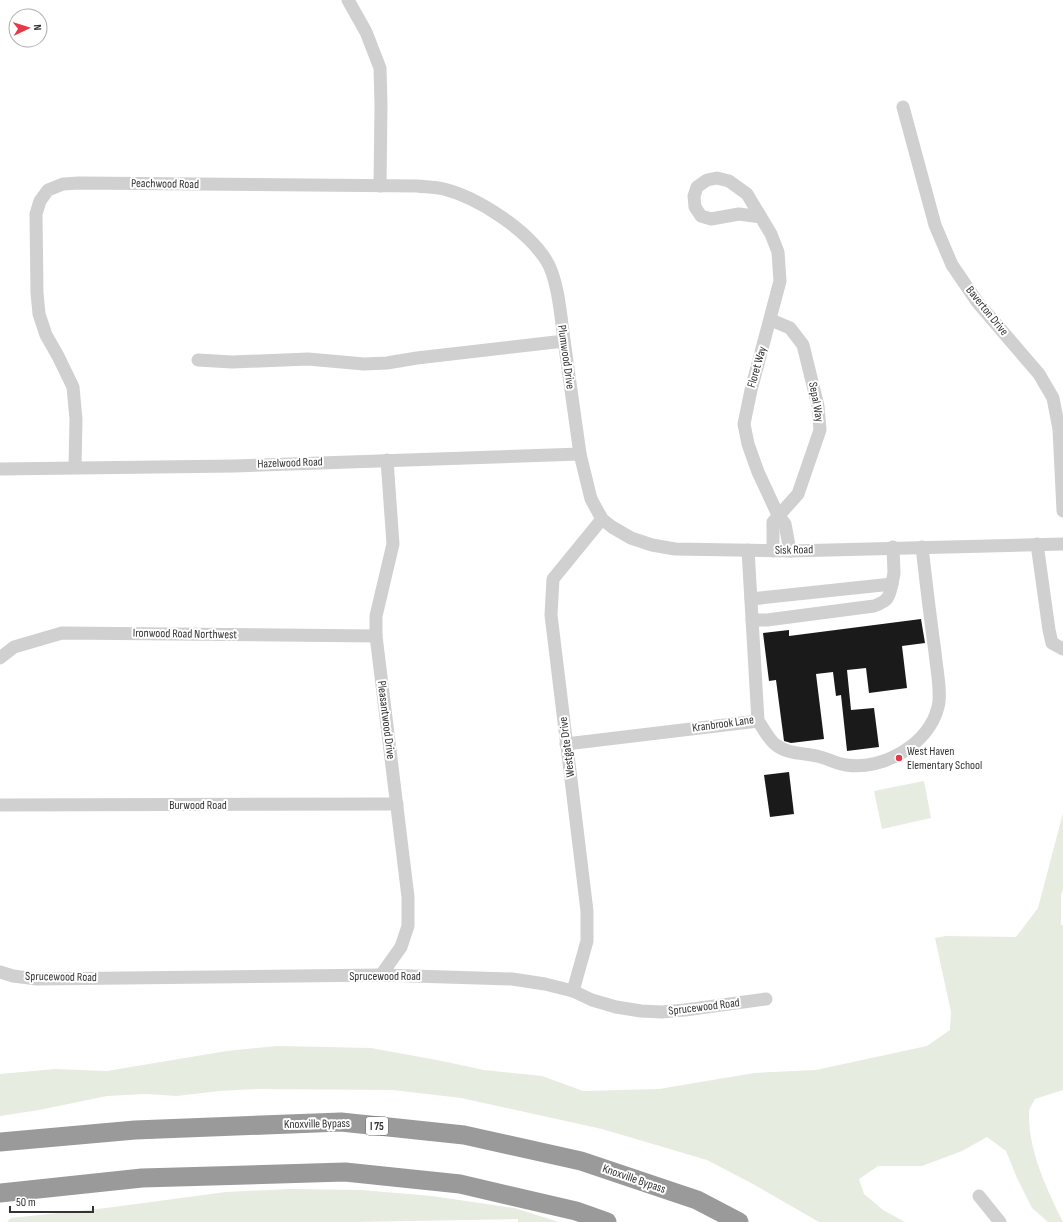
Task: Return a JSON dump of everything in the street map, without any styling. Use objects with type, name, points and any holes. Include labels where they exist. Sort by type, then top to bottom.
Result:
[{"type":"highway","name":"Knoxville Bypass","points":[[0,1142],[135,1130],[342,1122],[464,1135],[581,1160],[697,1200],[739,1222]]},
{"type":"highway","points":[[0,1193],[142,1178],[345,1172],[460,1184],[576,1211],[607,1222]]},
{"type":"street","points":[[348,0],[366,32],[380,68],[380,186]]},
{"type":"street","name":"Baverton Drive","points":[[902,107],[935,225],[952,265],[978,303],[1039,374],[1053,398],[1059,429],[1063,511]]},
{"type":"street","name":"Floret Way","points":[[761,217],[739,214],[711,219],[701,216],[695,207],[694,196],[697,187],[707,180],[717,178],[729,181],[747,194],[761,217],[771,234],[778,252],[780,280],[751,390],[744,424],[748,444],[768,494],[778,515],[785,524],[790,551]]},
{"type":"street","name":"Peachwood Road","points":[[75,467],[76,420],[73,387],[46,336],[38,307],[36,214],[40,201],[48,190],[63,184],[79,183],[417,186],[444,189],[471,199],[517,227],[535,245],[547,261]]},
{"type":"street","name":"Plumwood Drive","points":[[547,261],[555,284],[580,454]]},
{"type":"street","name":"Sepal Way","points":[[770,320],[790,328],[803,345],[818,406],[820,430],[798,494],[778,515]]},
{"type":"street","points":[[198,360],[232,362],[308,359],[364,364],[387,363],[417,358],[564,341]]},
{"type":"street","name":"Hazelwood Road","points":[[0,469],[235,466],[580,454]]},
{"type":"street","name":"Sisk Road","points":[[580,454],[590,499],[602,519],[612,527],[631,538],[652,545],[675,549],[790,551],[1063,544]]},
{"type":"street","name":"Pleasantwood Drive","points":[[381,975],[401,946],[408,926],[408,897],[376,636],[376,616],[393,544],[387,460]]},
{"type":"street","points":[[773,551],[773,522],[778,515]]},
{"type":"street","name":"Westgate Drive","points":[[573,991],[587,941],[587,911],[551,615],[553,579],[602,519]]},
{"type":"street","points":[[1037,544],[1052,643],[1063,649]]},
{"type":"street","points":[[758,721],[775,745],[785,751],[819,756],[845,765],[865,766],[881,761],[897,754],[913,744],[926,733],[935,715],[939,699],[922,547]]},
{"type":"street","points":[[752,620],[767,620],[874,606],[883,603],[889,596],[894,573],[893,548]]},
{"type":"street","name":"Kranbrook Lane","points":[[566,744],[758,721],[748,550]]},
{"type":"street","points":[[751,599],[892,584]]},
{"type":"street","name":"Ironwood Road Northwest","points":[[0,658],[14,647],[62,633],[376,636]]},
{"type":"street","name":"Burwood Road","points":[[0,805],[397,804]]},
{"type":"street","name":"Sprucewood Road","points":[[0,972],[13,976],[37,979],[381,975],[512,979],[573,991],[592,1000],[616,1007],[641,1011],[662,1012],[766,999]]},
{"type":"street","points":[[979,1196],[1000,1222]]},
{"type":"shaded area","points":[[924,781],[931,818],[882,829],[874,791]]},
{"type":"shaded area","points":[[1063,813],[1063,889],[1061,896],[1061,924],[1063,926],[1063,1090],[1035,1099],[1030,1107],[1029,1113],[1035,1155],[1045,1183],[1063,1222],[1048,1222],[1032,1208],[1006,1151],[987,1137],[962,1151],[922,1166],[878,1166],[859,1179],[864,1194],[883,1210],[905,1222],[819,1222],[753,1184],[707,1160],[602,1129],[461,1098],[393,1090],[257,1089],[219,1091],[177,1096],[145,1094],[107,1096],[39,1110],[0,1116],[0,1074],[55,1069],[107,1071],[227,1051],[277,1046],[371,1048],[484,1070],[542,1076],[583,1091],[659,1089],[754,1073],[816,1070],[927,1046],[950,1030],[951,1012],[935,938],[946,936],[1016,937],[1038,908]]},
{"type":"shaded area","points":[[290,1189],[361,1190],[432,1196],[514,1208],[559,1222],[518,1222],[518,1219],[354,1222],[7,1222],[11,1218],[106,1208],[226,1192]]},
{"type":"building","points":[[921,619],[925,643],[902,646],[907,688],[869,693],[866,668],[847,670],[851,710],[874,708],[879,747],[847,751],[841,695],[836,696],[833,672],[816,674],[824,739],[791,743],[784,741],[776,680],[769,681],[763,633],[789,630],[789,636]]},
{"type":"building","points":[[789,772],[794,814],[770,817],[764,775]]},
{"type":"place","name":"West Haven Elementary School","points":[[899,758]]}]
